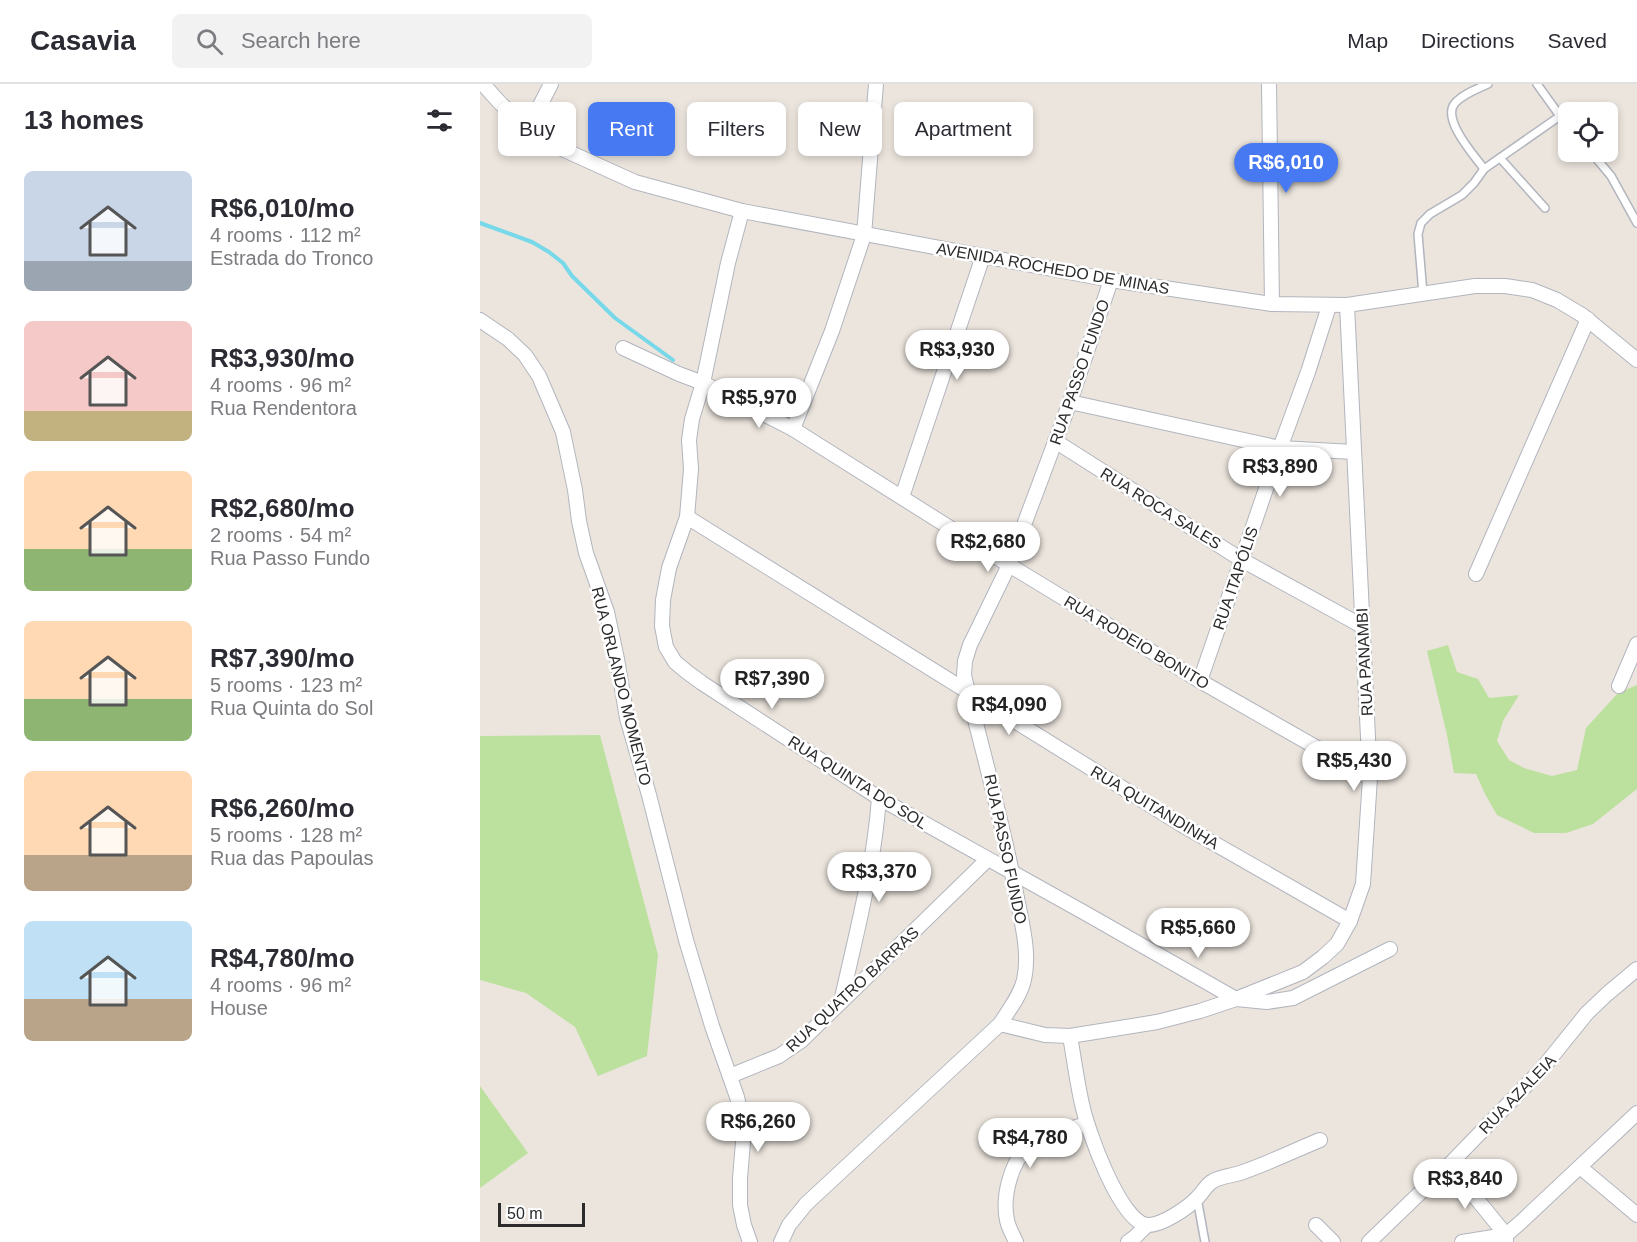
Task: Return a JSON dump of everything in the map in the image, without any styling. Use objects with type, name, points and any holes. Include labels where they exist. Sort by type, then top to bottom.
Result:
[{"type":"street","name":"AVENIDA ROCHEDO DE MINAS","points":[[483,84],[499,102]]},
{"type":"street","points":[[542,102],[551,84]]},
{"type":"street","points":[[793,429],[832,331],[864,235],[876,84]]},
{"type":"street","points":[[1269,84],[1272,304]]},
{"type":"street","name":"AVENIDA ROCHEDO DE MINAS","points":[[576,155],[635,182],[742,211],[1111,280],[1272,304],[1347,305],[1475,286],[1504,286],[1532,290],[1557,300],[1587,319],[1637,360]]},
{"type":"street","name":"RUA QUINTA DO SOL","points":[[742,211],[728,263],[703,383],[692,419],[688,440],[692,469],[687,517],[669,568],[663,600],[662,626],[666,647],[675,662],[702,683],[879,798],[1236,999]]},
{"type":"street","points":[[902,497],[983,256]]},
{"type":"street","name":"RUA PASSO FUNDO","points":[[781,1242],[789,1225],[806,1204],[1000,1024],[1018,996],[1024,979],[1025,937],[1004,832],[964,675],[965,661],[970,645],[1010,565],[1070,402],[1111,280]]},
{"type":"street","name":"RUA PANAMBI","points":[[1000,1024],[1045,1035],[1070,1036],[1157,1022],[1200,1011],[1303,972],[1337,944],[1350,921],[1363,884],[1370,778],[1347,305]]},
{"type":"street","name":"RUA ITAPÓLIS","points":[[1200,681],[1329,306]]},
{"type":"street","points":[[1476,574],[1587,319]]},
{"type":"street","name":"RUA ORLANDO MOMENTO","points":[[480,320],[508,339],[525,355],[539,376],[563,432],[586,553],[607,612],[627,718],[689,951],[737,1096],[742,1119],[743,1142],[740,1205],[750,1242]]},
{"type":"street","name":"RUA RODEIO BONITO","points":[[623,348],[703,383],[793,429],[1200,681],[1370,778]]},
{"type":"street","points":[[1070,402],[1280,448],[1354,452]]},
{"type":"street","name":"RUA ROCA SALES","points":[[1055,441],[1242,560],[1362,626]]},
{"type":"street","name":"RUA QUITANDINHA","points":[[687,517],[1182,825],[1350,921]]},
{"type":"street","points":[[1619,686],[1637,644]]},
{"type":"street","points":[[841,1002],[867,882],[877,826],[879,798]]},
{"type":"street","name":"RUA QUATRO BARRAS","points":[[730,1076],[779,1056],[801,1041],[988,859]]},
{"type":"street","points":[[1236,999],[1267,1002],[1293,998],[1390,949]]},
{"type":"street","name":"RUA AZALEIA","points":[[1369,1242],[1449,1165],[1541,1070],[1587,1013],[1637,969]]},
{"type":"street","points":[[1070,1036],[1087,1124],[1105,1171],[1129,1214],[1137,1222],[1147,1225],[1156,1224],[1186,1208],[1212,1181],[1239,1173],[1320,1140]]},
{"type":"street","points":[[1462,1242],[1506,1238],[1637,1113]]},
{"type":"street","points":[[1016,1242],[1007,1220],[1006,1192],[1014,1164],[1030,1145],[1061,1131],[1087,1124]]},
{"type":"street","points":[[1449,1165],[1506,1238]]},
{"type":"street","points":[[1580,1167],[1637,1215]]},
{"type":"street","points":[[1128,1242],[1147,1225]]},
{"type":"street","points":[[1316,1225],[1333,1242]]},
{"type":"lane","points":[[1484,169],[1462,139],[1453,122],[1451,109],[1463,96],[1488,84]]},
{"type":"lane","points":[[1537,84],[1558,113]]},
{"type":"lane","points":[[1423,294],[1418,234],[1421,223],[1430,214],[1462,195],[1484,169],[1558,117]]},
{"type":"lane","points":[[1500,158],[1545,208]]},
{"type":"lane","points":[[1600,162],[1611,176],[1637,223]]},
{"type":"lane","points":[[1197,1198],[1205,1242]]},
{"type":"green space","points":[[1448,645],[1457,672],[1478,679],[1489,698],[1519,695],[1503,721],[1497,741],[1509,760],[1524,768],[1552,776],[1577,770],[1586,728],[1618,693],[1637,685],[1637,789],[1593,824],[1566,833],[1534,833],[1497,815],[1476,774],[1454,773],[1427,651]]},
{"type":"green space","points":[[600,735],[658,955],[647,1056],[598,1076],[575,1027],[526,993],[480,980],[480,736]]},
{"type":"green space","points":[[480,1086],[528,1153],[480,1188]]},
{"type":"waterway","points":[[480,223],[532,242],[549,252],[563,263],[572,276],[615,318],[673,360]]}]
